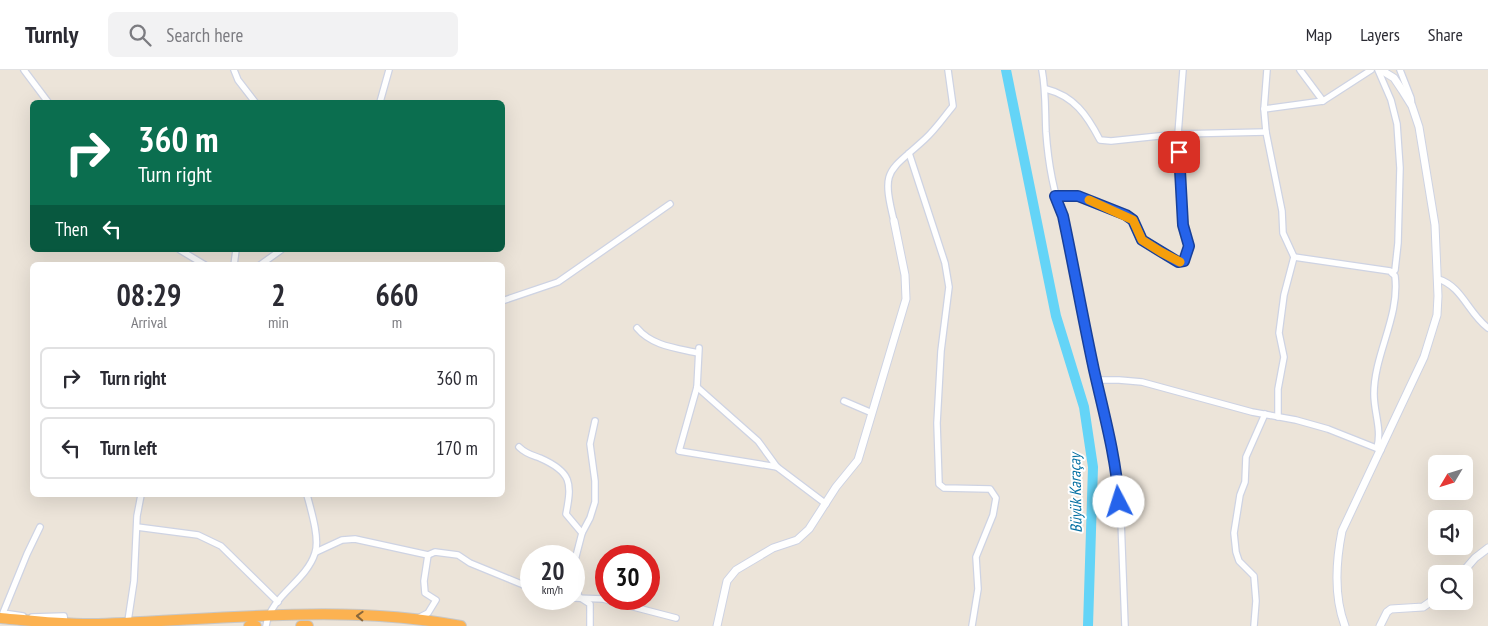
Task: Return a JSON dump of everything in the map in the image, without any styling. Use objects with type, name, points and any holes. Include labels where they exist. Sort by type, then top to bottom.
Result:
[{"type":"highway","points":[[0,618],[98,624],[128,621],[266,621],[340,616],[414,620],[461,626]]},
{"type":"highway","points":[[250,626],[256,626]]},
{"type":"highway","points":[[301,626],[308,626]]},
{"type":"street","points":[[24,70],[46,100]]},
{"type":"street","points":[[234,70],[238,80],[253,100]]},
{"type":"street","points":[[381,100],[389,70]]},
{"type":"street","points":[[717,626],[727,581],[736,570],[773,548],[797,540],[809,529],[858,460],[906,299],[905,275],[887,182],[890,171],[896,162],[927,138],[953,106],[948,70]]},
{"type":"street","points":[[1042,70],[1046,89],[1046,133],[1055,196],[1063,216],[1110,436],[1118,484],[1125,626]]},
{"type":"street","points":[[1055,196],[1078,196],[1126,215],[1133,220],[1142,240],[1178,262],[1184,261],[1189,246],[1183,225],[1178,134],[1183,70]]},
{"type":"street","points":[[1267,70],[1264,109],[1266,132],[1282,211],[1283,233],[1294,257],[1284,295],[1279,328],[1279,338],[1284,357],[1278,388],[1278,416]]},
{"type":"street","points":[[1300,70],[1324,101]]},
{"type":"street","points":[[1264,109],[1324,101],[1371,70]]},
{"type":"street","points":[[1380,70],[1394,78],[1412,106]]},
{"type":"street","points":[[1380,70],[1397,124],[1400,168],[1398,243],[1395,270],[1392,273]]},
{"type":"street","points":[[1345,626],[1338,594],[1340,540],[1379,449],[1424,358],[1437,316],[1438,279],[1435,225],[1419,127],[1411,98],[1400,70]]},
{"type":"street","points":[[1046,89],[1061,93],[1080,108],[1100,140],[1111,141],[1178,134],[1266,132]]},
{"type":"street","points":[[909,153],[943,254],[949,287],[941,351],[937,423],[939,484],[944,488],[990,490],[996,498],[993,515],[976,558],[978,588],[972,626]]},
{"type":"street","points":[[505,300],[558,282],[670,204]]},
{"type":"street","points":[[183,252],[201,262]]},
{"type":"street","points":[[264,262],[278,252]]},
{"type":"street","points":[[1294,257],[1370,267],[1392,273],[1396,281],[1394,306],[1374,393],[1379,431],[1379,449]]},
{"type":"street","points":[[1438,279],[1449,282],[1474,314],[1488,328]]},
{"type":"street","points":[[637,328],[644,336],[662,345],[699,350],[697,387],[679,451],[777,467]]},
{"type":"street","points":[[1097,380],[1142,382],[1182,394],[1198,396],[1312,424],[1379,449]]},
{"type":"street","points":[[697,387],[758,441],[777,467],[826,504]]},
{"type":"street","points":[[844,401],[872,413]]},
{"type":"street","points":[[1254,626],[1256,596],[1254,576],[1239,561],[1234,533],[1240,494],[1246,482],[1246,458],[1265,414]]},
{"type":"street","points":[[579,545],[595,502],[595,481],[590,444],[595,421]]},
{"type":"street","points":[[520,447],[526,454],[554,465],[564,472],[569,481],[570,492],[566,514],[582,533]]},
{"type":"street","points":[[128,621],[134,580],[140,497]]},
{"type":"street","points":[[307,497],[315,530],[316,552]]},
{"type":"street","points":[[40,527],[3,612],[32,617],[64,616],[65,622]]},
{"type":"street","points":[[137,527],[198,535],[221,546],[278,602]]},
{"type":"street","points":[[266,621],[278,602],[303,573],[316,552],[342,540],[355,539],[428,555],[435,552],[458,555],[470,563],[520,583]]},
{"type":"street","points":[[1469,565],[1488,548]]},
{"type":"street","points":[[414,620],[428,613],[436,600],[425,593],[424,581],[428,555]]},
{"type":"street","points":[[585,598],[604,599],[676,618]]},
{"type":"street","points":[[585,601],[590,604],[590,626]]},
{"type":"street","points":[[1380,626],[1387,612],[1391,610],[1424,607],[1428,604]]},
{"type":"waterway","name":"Büyük Karaçay","points":[[1006,70],[1056,316],[1084,407],[1093,467],[1088,626]]},
{"type":"slow traffic","points":[[1089,200],[1126,215],[1133,220],[1142,240],[1180,262]]},
{"type":"route","points":[[1119,502],[1115,460],[1094,370],[1063,216],[1055,196],[1078,196],[1126,215],[1133,220],[1142,240],[1178,262],[1184,261],[1189,246],[1183,225],[1179,152]]}]
